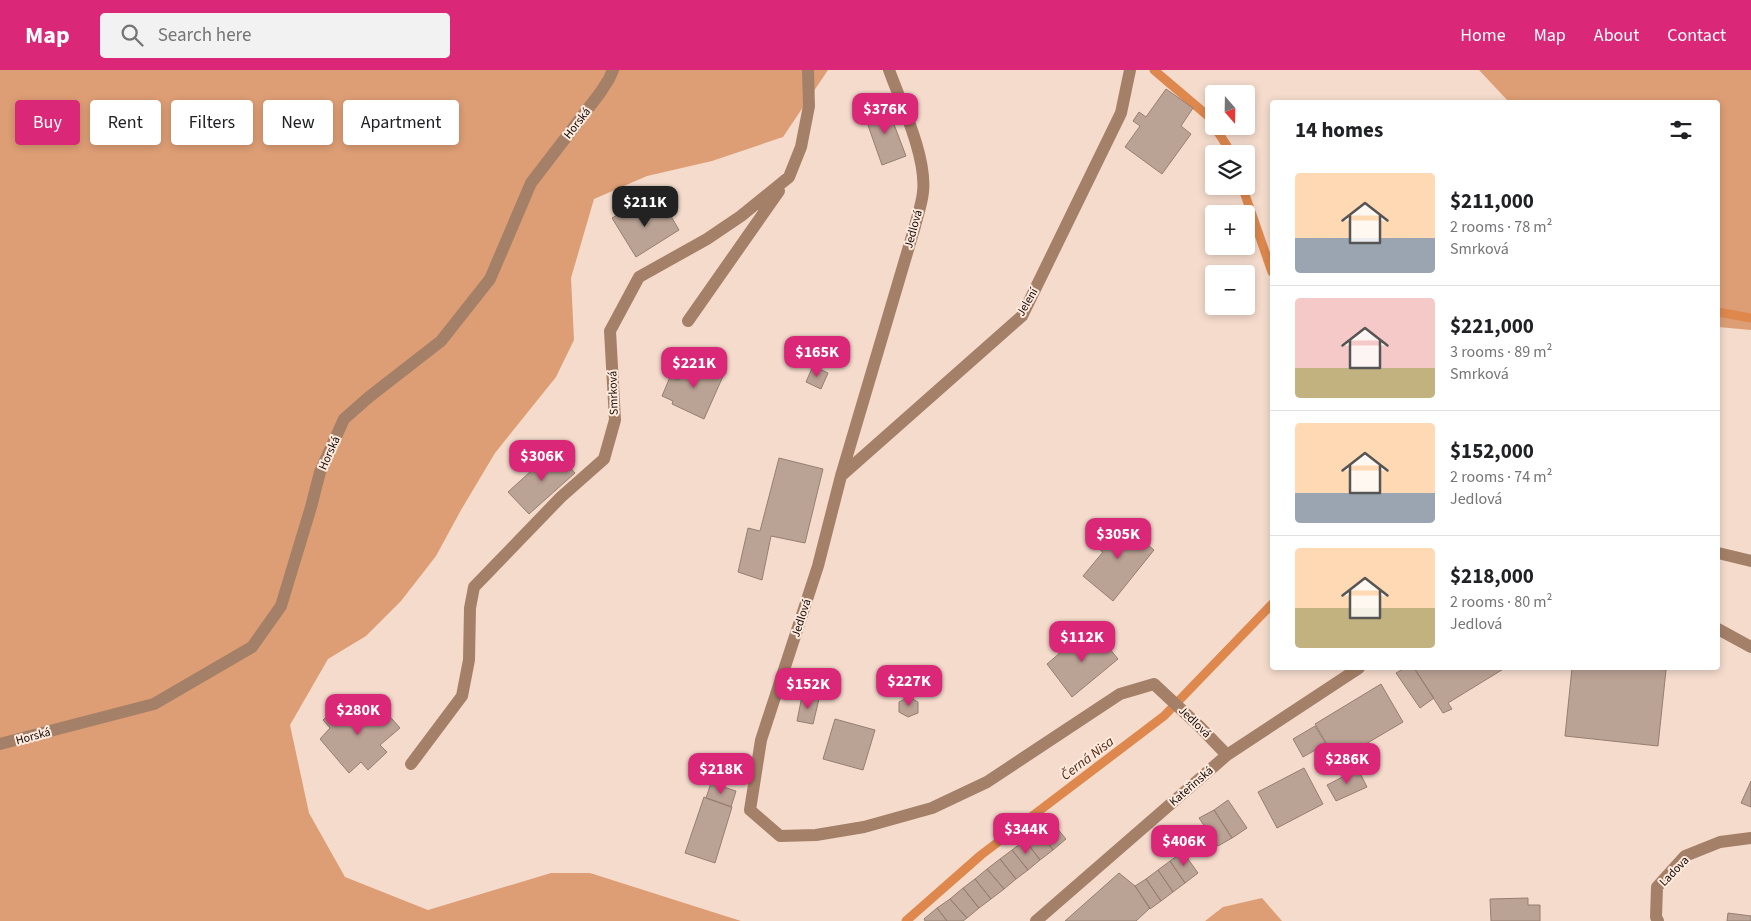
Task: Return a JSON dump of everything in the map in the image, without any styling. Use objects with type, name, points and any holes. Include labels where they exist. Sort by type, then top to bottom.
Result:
[{"type":"street","name":"Horská","points":[[0,744],[154,704],[252,647],[280,606],[320,472],[344,419],[441,341],[490,279],[531,184],[600,93],[613,70]]},
{"type":"street","name":"Smrková","points":[[411,764],[462,696],[469,660],[470,608],[474,586],[561,497],[604,459],[615,420],[610,330],[639,277],[707,239],[741,216],[789,177],[801,146],[809,106],[808,70]]},
{"type":"street","name":"Jedlová","points":[[889,70],[910,125],[922,164],[923,190],[915,226],[841,476],[818,566],[761,740],[750,810],[780,836],[816,835],[864,827],[932,808],[987,782],[1120,694],[1154,684],[1227,755]]},
{"type":"street","name":"Jelení","points":[[841,476],[1022,316],[1121,113],[1130,70]]},
{"type":"street","points":[[688,321],[789,177]]},
{"type":"street","points":[[1720,554],[1751,562]]},
{"type":"street","points":[[1720,630],[1751,647]]},
{"type":"street","name":"Kateřinská","points":[[1036,921],[1227,755],[1356,670]]},
{"type":"street","name":"Ladova","points":[[1658,921],[1656,917],[1657,887],[1685,856],[1720,842],[1751,838]]},
{"type":"shaded area","points":[[0,70],[828,70],[783,137],[712,161],[647,176],[594,199],[571,278],[574,340],[556,377],[495,453],[436,556],[401,601],[366,636],[328,659],[290,725],[309,813],[345,877],[428,910],[551,873],[590,873],[741,921],[0,921]]},
{"type":"shaded area","points":[[1479,70],[1751,70],[1751,330],[1720,327],[1720,100],[1507,100]]},
{"type":"shaded area","points":[[1262,898],[1282,921],[1205,921],[1223,907]]},
{"type":"building","points":[[1166,89],[1193,108],[1181,126],[1191,134],[1162,174],[1125,147],[1140,126],[1133,121],[1139,112],[1146,117]]},
{"type":"building","points":[[887,106],[906,156],[882,165],[864,114]]},
{"type":"building","points":[[636,204],[645,219],[665,206],[679,230],[636,257],[612,218]]},
{"type":"building","points":[[691,360],[724,374],[704,419],[672,404],[673,401],[662,396],[670,377],[678,380],[683,377]]},
{"type":"building","points":[[813,366],[828,373],[821,389],[806,382]]},
{"type":"building","points":[[554,450],[575,473],[529,514],[508,492]]},
{"type":"building","points":[[779,458],[823,469],[805,543],[771,536],[762,580],[738,572],[748,528],[760,531]]},
{"type":"building","points":[[1118,520],[1154,550],[1113,601],[1083,576],[1103,552],[1095,546]]},
{"type":"building","points":[[1097,633],[1118,659],[1072,697],[1047,664],[1068,646],[1065,643],[1073,637],[1076,641],[1081,637],[1085,643]]},
{"type":"building","points":[[1401,670],[1415,670],[1434,698],[1420,708],[1396,673]]},
{"type":"building","points":[[1415,670],[1502,670],[1448,703],[1452,709],[1443,713]]},
{"type":"building","points":[[1572,670],[1666,670],[1658,746],[1565,736]]},
{"type":"building","points":[[1381,684],[1403,722],[1337,761],[1315,724]]},
{"type":"building","points":[[802,696],[819,699],[813,724],[797,721]]},
{"type":"building","points":[[909,697],[918,702],[918,713],[908,717],[899,712],[899,702]]},
{"type":"building","points":[[376,701],[400,728],[380,745],[387,752],[368,770],[361,762],[349,773],[320,739],[330,728],[323,720],[343,702],[357,719]]},
{"type":"building","points":[[835,719],[875,730],[863,770],[823,759]]},
{"type":"building","points":[[1315,726],[1326,744],[1303,757],[1293,739]]},
{"type":"building","points":[[1304,768],[1323,804],[1277,828],[1258,792]]},
{"type":"building","points":[[1358,769],[1367,787],[1336,801],[1327,785]]},
{"type":"building","points":[[1751,781],[1751,807],[1741,803]]},
{"type":"building","points":[[711,783],[736,791],[731,807],[706,798]]},
{"type":"building","points":[[704,797],[732,807],[715,863],[685,853]]},
{"type":"building","points":[[1228,800],[1247,828],[1232,838],[1214,810]]},
{"type":"building","points":[[1214,810],[1232,838],[1218,846],[1199,818]]},
{"type":"building","points":[[1050,820],[1066,839],[1053,850],[1038,830]]},
{"type":"building","points":[[1038,830],[1053,850],[1040,860],[1025,840]]},
{"type":"building","points":[[1025,840],[1040,860],[1028,870],[1012,850]]},
{"type":"building","points":[[1012,850],[1028,870],[1016,879],[1000,859]]},
{"type":"building","points":[[1183,852],[1198,873],[1185,883],[1170,861]]},
{"type":"building","points":[[1000,859],[1016,879],[1004,889],[987,869]]},
{"type":"building","points":[[1170,861],[1185,883],[1173,892],[1158,870]]},
{"type":"building","points":[[987,869],[1004,889],[991,899],[975,879]]},
{"type":"building","points":[[1158,870],[1173,892],[1161,901],[1146,879]]},
{"type":"building","points":[[1119,873],[1135,886],[1150,908],[1136,921],[1065,921]]},
{"type":"building","points":[[975,879],[991,899],[979,908],[963,888]]},
{"type":"building","points":[[1146,879],[1161,901],[1150,909],[1135,886]]},
{"type":"building","points":[[963,888],[979,908],[967,918],[950,899]]},
{"type":"building","points":[[1528,898],[1528,905],[1540,905],[1540,921],[1491,921],[1490,899]]},
{"type":"building","points":[[950,899],[967,918],[963,921],[947,921],[937,908]]},
{"type":"building","points":[[937,908],[947,921],[925,921],[924,919]]},
{"type":"building","points":[[1728,913],[1751,916],[1751,921],[1727,921]]},
{"type":"waterway","points":[[1154,70],[1205,113]]},
{"type":"waterway","points":[[1220,135],[1226,145]]},
{"type":"waterway","points":[[1245,195],[1270,266]]},
{"type":"waterway","name":"Černá Nisa","points":[[1720,312],[1751,318]]},
{"type":"waterway","name":"Černá Nisa","points":[[906,921],[981,855],[1164,716],[1270,606]]}]
